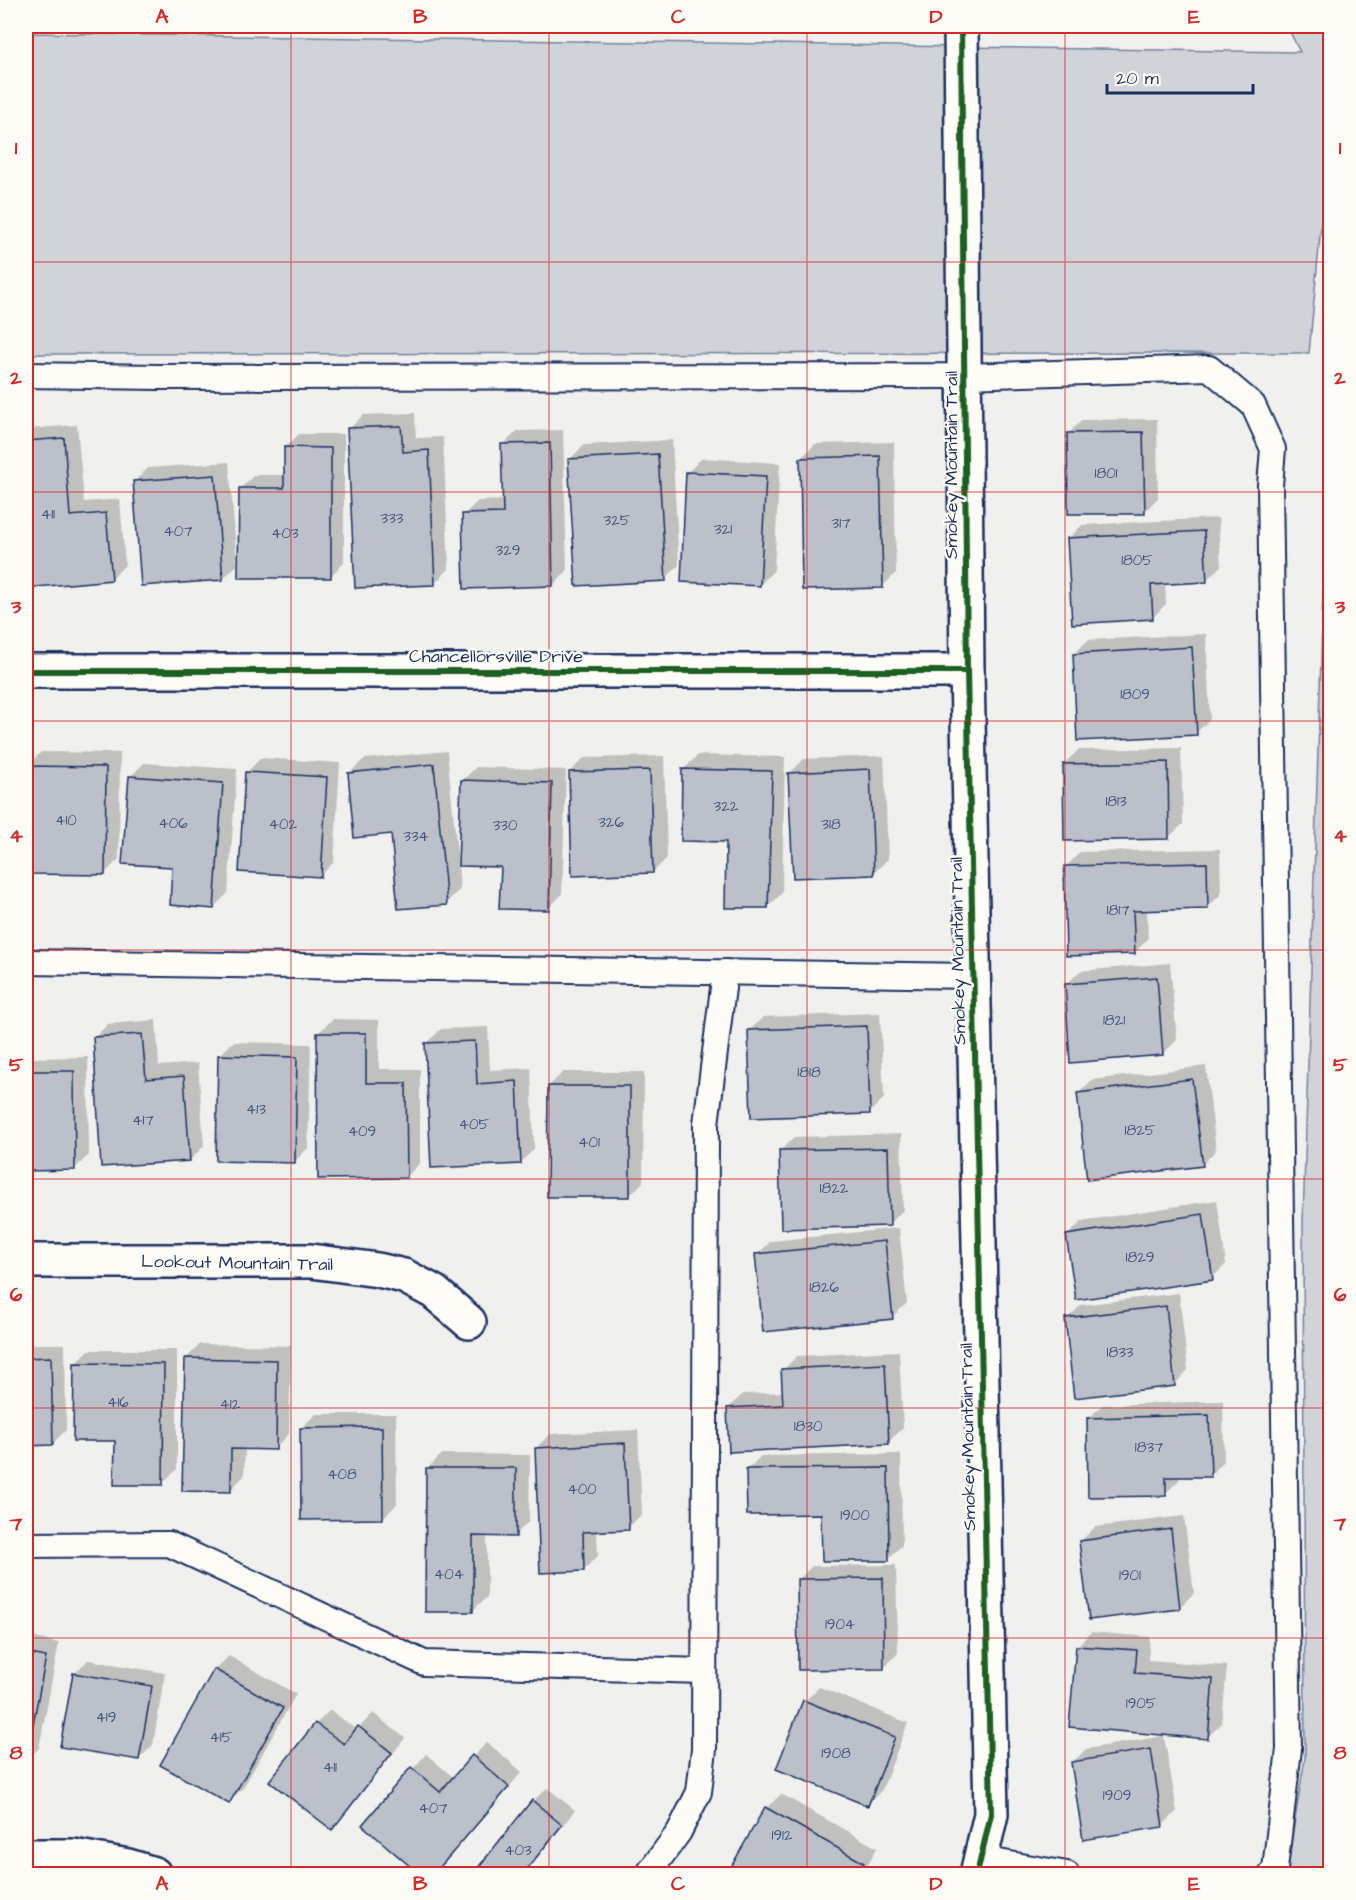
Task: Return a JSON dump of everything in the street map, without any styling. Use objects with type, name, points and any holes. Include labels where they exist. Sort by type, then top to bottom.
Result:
[{"type":"street","name":"Smokey Mountain Trail","points":[[961,26],[967,671],[991,1814],[979,1867]]},
{"type":"street","name":"Chancellorsville Drive","points":[[26,671],[967,671]]},
{"type":"street","name":"Lookout Mountain Trail","points":[[26,1261],[311,1261],[378,1270],[404,1276],[434,1292],[469,1322]]},
{"type":"street","points":[[26,1856],[73,1856],[128,1866],[154,1875]]},
{"type":"lane","points":[[26,375],[159,377],[965,376],[1209,368],[1253,405],[1273,449],[1270,485],[1289,1749],[1275,1869],[1271,1875]]},
{"type":"lane","points":[[26,962],[974,976]]},
{"type":"lane","points":[[648,1875],[679,1832],[699,1792],[704,1749],[706,1124],[725,972]]},
{"type":"lane","points":[[26,1545],[170,1544],[424,1663],[704,1671]]},
{"type":"lane","points":[[979,1867],[1067,1875]]},
{"type":"shaded area","points":[[1287,26],[1330,26],[1330,131],[1309,353],[26,354],[26,33],[1300,52]]},
{"type":"shaded area","points":[[1328,438],[1330,438],[1330,1874],[1286,1874],[1305,1758],[1303,1221]]},
{"type":"building","points":[[401,426],[403,452],[429,450],[435,585],[355,588],[347,428]]},
{"type":"building","points":[[1143,432],[1145,514],[1068,514],[1067,433]]},
{"type":"building","points":[[64,438],[70,516],[106,513],[112,580],[26,588],[26,441]]},
{"type":"building","points":[[550,443],[553,586],[464,589],[462,514],[503,513],[501,444]]},
{"type":"building","points":[[284,447],[331,448],[331,578],[238,578],[239,488],[284,488]]},
{"type":"building","points":[[658,454],[666,581],[576,586],[568,459]]},
{"type":"building","points":[[880,456],[883,588],[802,590],[800,458]]},
{"type":"building","points":[[686,472],[766,476],[760,586],[681,582]]},
{"type":"building","points":[[215,475],[223,580],[141,586],[133,481]]},
{"type":"building","points":[[1204,531],[1207,582],[1151,585],[1153,619],[1072,624],[1067,538]]},
{"type":"building","points":[[1192,647],[1197,735],[1077,741],[1073,654]]},
{"type":"building","points":[[1168,762],[1169,839],[1064,841],[1063,764]]},
{"type":"building","points":[[434,764],[447,905],[398,909],[391,834],[354,838],[348,773]]},
{"type":"building","points":[[26,766],[106,767],[105,875],[26,874]]},
{"type":"building","points":[[682,769],[772,771],[768,908],[725,908],[726,842],[681,841]]},
{"type":"building","points":[[870,769],[874,875],[793,878],[788,773]]},
{"type":"building","points":[[650,770],[653,873],[572,876],[569,772]]},
{"type":"building","points":[[245,772],[327,777],[321,877],[239,872]]},
{"type":"building","points":[[129,776],[223,783],[214,909],[170,905],[172,867],[122,864]]},
{"type":"building","points":[[461,780],[552,783],[549,910],[499,909],[501,867],[458,866]]},
{"type":"building","points":[[1207,863],[1208,909],[1133,911],[1135,954],[1066,956],[1064,866]]},
{"type":"building","points":[[1157,977],[1163,1055],[1070,1063],[1065,984]]},
{"type":"building","points":[[867,1026],[870,1114],[751,1118],[748,1030]]},
{"type":"building","points":[[317,1033],[366,1033],[366,1083],[406,1083],[407,1178],[318,1179]]},
{"type":"building","points":[[142,1034],[146,1079],[184,1076],[190,1161],[101,1167],[93,1037]]},
{"type":"building","points":[[475,1041],[477,1084],[517,1081],[521,1164],[431,1168],[425,1043]]},
{"type":"building","points":[[218,1055],[297,1057],[295,1163],[216,1161]]},
{"type":"building","points":[[26,1071],[74,1071],[75,1170],[26,1171]]},
{"type":"building","points":[[1192,1079],[1203,1166],[1087,1180],[1077,1093]]},
{"type":"building","points":[[548,1086],[630,1086],[630,1197],[547,1197]]},
{"type":"building","points":[[888,1148],[890,1226],[781,1229],[779,1150]]},
{"type":"building","points":[[1203,1214],[1213,1280],[1076,1300],[1066,1235]]},
{"type":"building","points":[[885,1241],[893,1319],[763,1332],[755,1254]]},
{"type":"building","points":[[1166,1306],[1175,1386],[1074,1398],[1065,1318]]},
{"type":"building","points":[[51,1357],[53,1445],[26,1446],[26,1358]]},
{"type":"building","points":[[185,1358],[277,1360],[276,1450],[231,1449],[231,1492],[182,1491]]},
{"type":"building","points":[[74,1363],[164,1364],[163,1485],[114,1485],[115,1441],[73,1441]]},
{"type":"building","points":[[885,1364],[889,1444],[729,1452],[727,1408],[783,1405],[781,1369]]},
{"type":"building","points":[[1209,1415],[1211,1477],[1166,1477],[1166,1496],[1088,1497],[1087,1418]]},
{"type":"building","points":[[382,1427],[383,1519],[301,1520],[300,1428]]},
{"type":"building","points":[[625,1443],[629,1530],[583,1532],[584,1571],[540,1573],[535,1448]]},
{"type":"building","points":[[426,1468],[516,1468],[516,1537],[473,1536],[473,1612],[425,1612]]},
{"type":"building","points":[[888,1468],[889,1561],[822,1561],[821,1514],[747,1515],[746,1469]]},
{"type":"building","points":[[1171,1529],[1180,1609],[1089,1620],[1079,1541]]},
{"type":"building","points":[[883,1578],[884,1669],[798,1670],[797,1579]]},
{"type":"building","points":[[1076,1646],[1137,1650],[1135,1673],[1213,1679],[1208,1739],[1069,1727]]},
{"type":"building","points":[[26,1653],[46,1657],[26,1761]]},
{"type":"building","points":[[214,1669],[283,1708],[229,1804],[160,1765]]},
{"type":"building","points":[[73,1673],[152,1686],[139,1760],[60,1747]]},
{"type":"building","points":[[803,1700],[895,1737],[868,1806],[776,1769]]},
{"type":"building","points":[[315,1723],[344,1744],[358,1726],[392,1753],[332,1830],[269,1781]]},
{"type":"building","points":[[1151,1749],[1163,1827],[1083,1840],[1071,1762]]},
{"type":"building","points":[[472,1755],[509,1787],[434,1874],[419,1874],[362,1825],[411,1767],[440,1792]]},
{"type":"building","points":[[532,1800],[562,1825],[523,1874],[473,1874]]},
{"type":"building","points":[[765,1807],[864,1863],[857,1874],[727,1874]]},
{"type":"cycle path","points":[[961,26],[967,671],[991,1814],[977,1874]]},
{"type":"cycle path","points":[[26,671],[967,671]]}]
